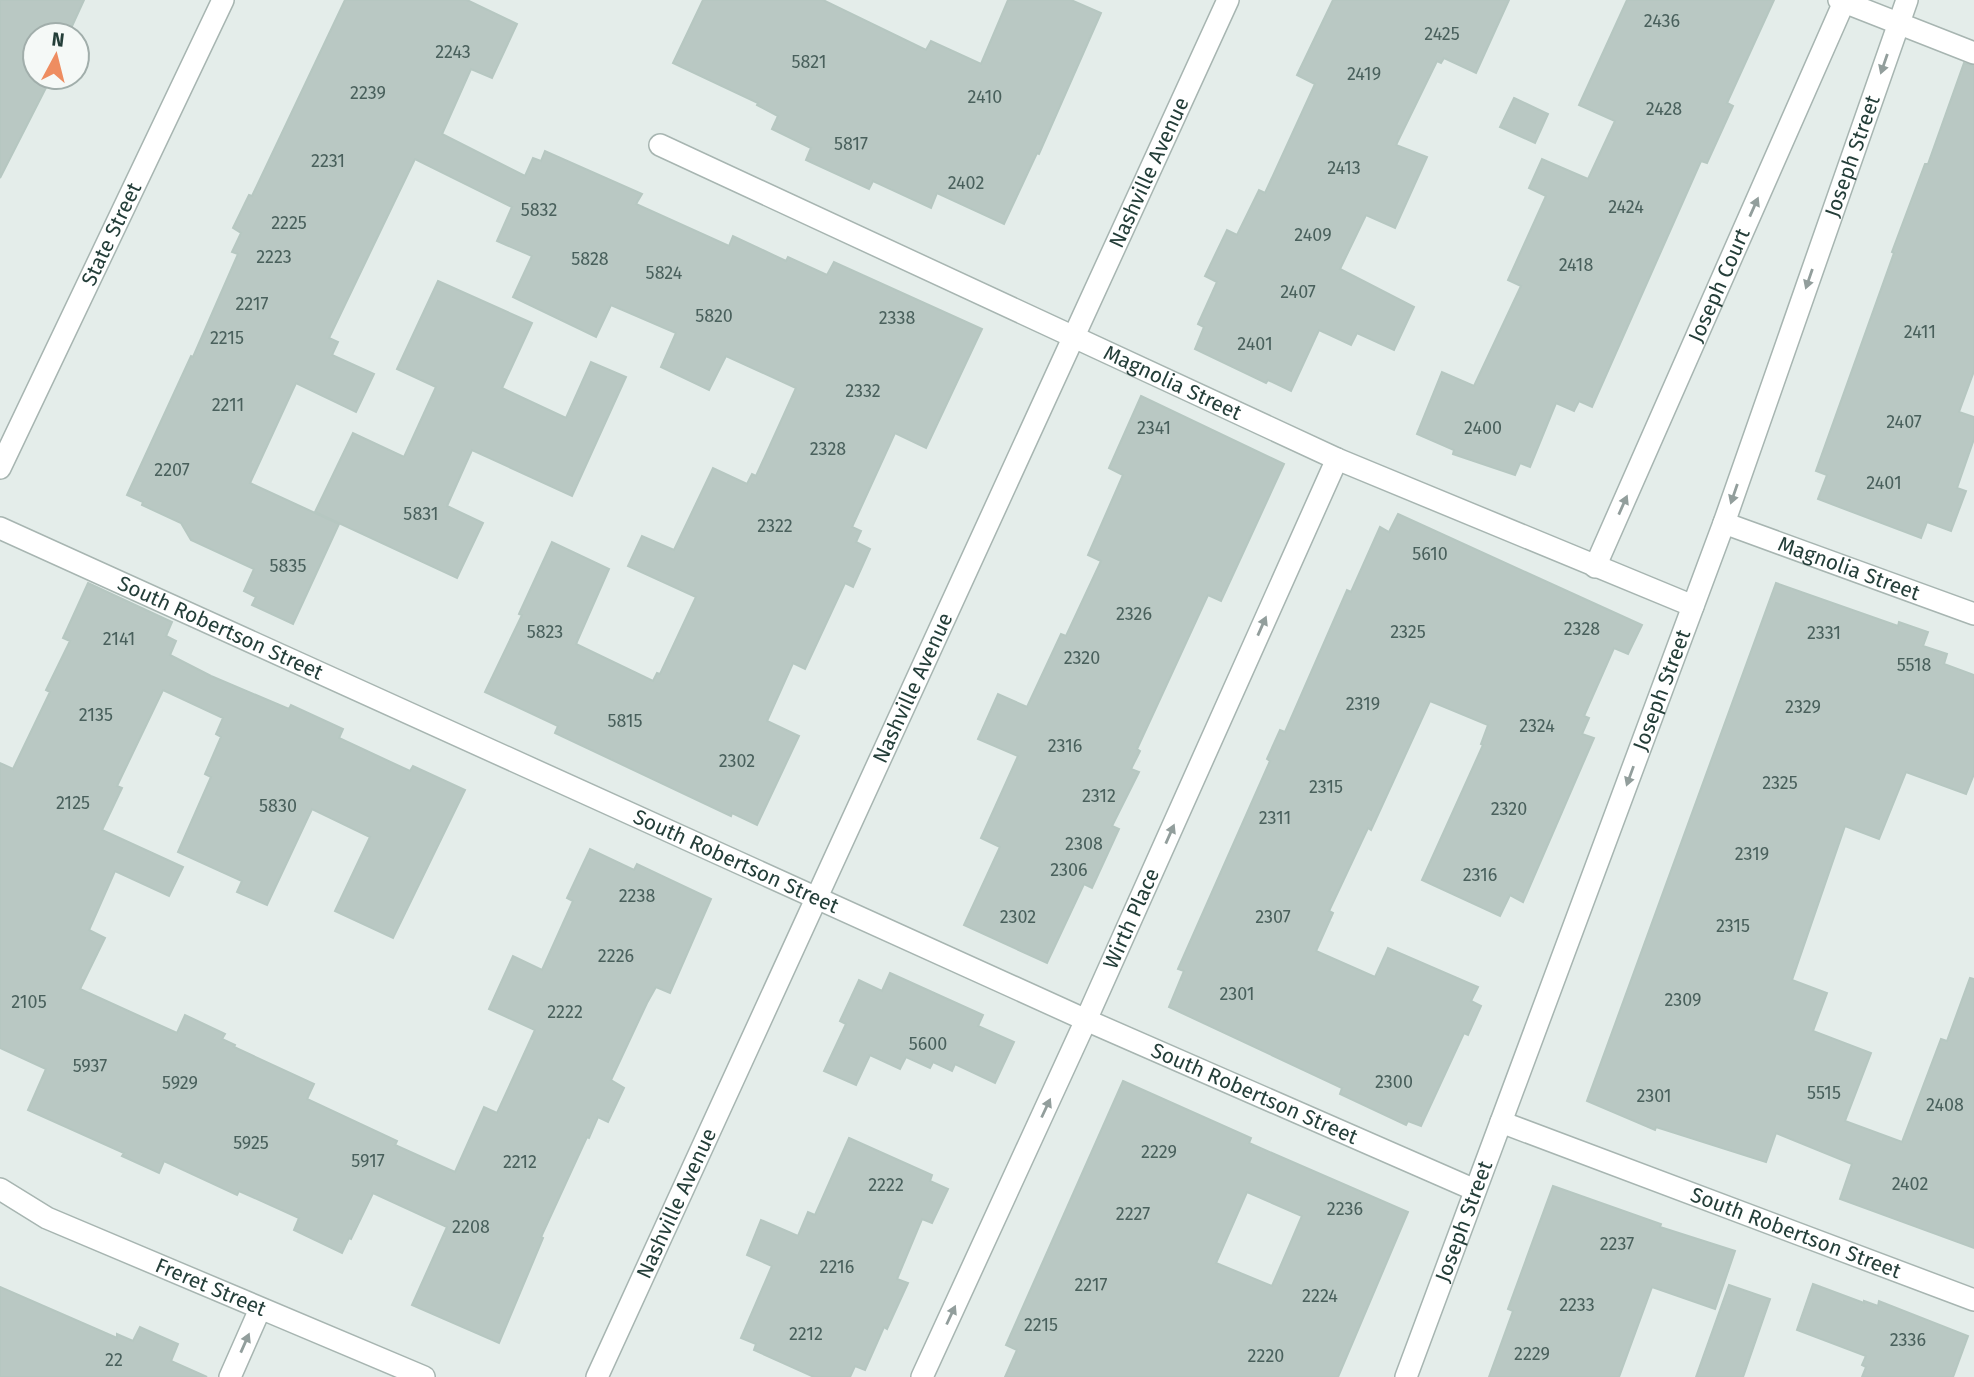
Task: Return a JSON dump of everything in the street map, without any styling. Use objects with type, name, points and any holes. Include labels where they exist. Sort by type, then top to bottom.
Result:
[{"type":"street","name":"State Street","points":[[0,468],[223,0]]},
{"type":"street","name":"Nashville Avenue","points":[[597,1377],[1228,0]]},
{"type":"street","name":"Joseph Street","points":[[1406,1377],[1724,523],[1907,0]]},
{"type":"street","points":[[1841,1],[1974,53]]},
{"type":"street","name":"Joseph Court","points":[[1595,567],[1841,1]]},
{"type":"street","name":"Magnolia Street","points":[[660,145],[1338,459],[1693,606]]},
{"type":"street","name":"Wirth Place","points":[[922,1377],[1338,459]]},
{"type":"street","name":"Magnolia Street","points":[[1724,523],[1974,614]]},
{"type":"street","name":"South Robertson Street","points":[[0,528],[1086,1020],[1475,1190]]},
{"type":"street","name":"South Robertson Street","points":[[1501,1122],[1974,1300]]},
{"type":"street","name":"Freret Street","points":[[0,1189],[47,1218],[424,1377]]},
{"type":"street","points":[[230,1377],[260,1309]]},
{"type":"building","points":[[0,0],[84,0],[74,21],[21,21],[21,91],[44,91],[0,178]]},
{"type":"building","points":[[345,0],[467,0],[517,24],[492,78],[471,69],[442,134],[525,176],[533,158],[541,161],[545,151],[642,194],[636,204],[729,246],[733,236],[786,261],[788,257],[827,275],[834,262],[982,329],[926,448],[895,433],[852,527],[861,531],[856,542],[870,549],[853,587],[845,583],[805,669],[793,663],[767,721],[799,736],[757,825],[732,813],[731,816],[555,733],[558,726],[485,692],[522,615],[519,614],[552,542],[609,569],[576,644],[653,681],[657,673],[660,674],[696,597],[628,566],[642,536],[674,550],[713,468],[747,484],[752,474],[756,476],[796,388],[726,356],[709,390],[661,367],[676,333],[611,305],[596,337],[513,297],[532,256],[497,241],[512,207],[415,159],[329,338],[338,342],[332,355],[374,374],[356,412],[296,383],[250,483],[339,524],[293,624],[252,605],[256,597],[244,591],[254,569],[191,540],[181,523],[127,495],[191,356],[193,357],[238,254],[232,252],[241,233],[233,228],[249,195],[252,196]]},
{"type":"building","points":[[703,0],[823,0],[926,50],[931,41],[981,64],[1008,0],[1071,0],[1101,13],[1039,154],[1037,153],[1004,224],[937,193],[931,208],[873,181],[869,189],[806,160],[811,148],[772,129],[778,116],[757,105],[758,103],[673,63]]},
{"type":"building","points":[[1333,0],[1509,0],[1476,73],[1444,58],[1441,63],[1437,61],[1396,145],[1427,157],[1395,228],[1366,215],[1340,269],[1414,307],[1394,350],[1357,333],[1351,345],[1319,330],[1291,391],[1268,380],[1266,383],[1195,349],[1204,327],[1198,324],[1217,282],[1205,276],[1227,230],[1237,235],[1259,190],[1265,193],[1315,84],[1297,75]]},
{"type":"building","points":[[1627,0],[1774,0],[1727,103],[1733,106],[1707,163],[1701,161],[1592,407],[1579,401],[1574,411],[1556,403],[1530,467],[1520,463],[1515,475],[1453,454],[1454,450],[1417,434],[1442,372],[1474,386],[1521,286],[1508,280],[1546,196],[1529,188],[1542,159],[1588,179],[1615,121],[1579,105]]},
{"type":"building","points":[[1964,63],[1974,66],[1974,371],[1959,412],[1974,417],[1974,439],[1957,488],[1966,491],[1951,531],[1927,522],[1921,538],[1818,499],[1827,475],[1816,471],[1894,253],[1892,252],[1925,164],[1928,164]]},
{"type":"building","points":[[1514,98],[1548,114],[1535,143],[1500,127]]},
{"type":"building","points":[[438,281],[532,323],[502,388],[566,418],[591,362],[626,377],[572,496],[472,450],[447,506],[483,523],[457,578],[315,512],[353,433],[404,457],[436,387],[397,369]]},
{"type":"building","points":[[1141,396],[1284,464],[1221,601],[1208,595],[1137,749],[1140,751],[1131,769],[1139,772],[1112,826],[1119,829],[1092,888],[1084,884],[1047,963],[964,925],[1000,847],[981,838],[1018,756],[978,739],[998,694],[1027,707],[1061,634],[1066,636],[1101,561],[1088,555],[1123,475],[1109,468]]},
{"type":"building","points":[[1398,514],[1642,625],[1628,654],[1614,648],[1584,716],[1589,718],[1582,734],[1594,738],[1523,902],[1510,895],[1500,916],[1422,880],[1483,745],[1481,744],[1488,725],[1430,701],[1371,830],[1368,828],[1329,911],[1333,913],[1316,951],[1375,977],[1388,948],[1478,987],[1471,1001],[1481,1006],[1468,1035],[1464,1033],[1421,1126],[1408,1121],[1406,1125],[1340,1094],[1342,1088],[1169,1007],[1184,971],[1178,969],[1270,761],[1267,759],[1280,730],[1285,732],[1347,590],[1351,592],[1380,527],[1389,532]]},
{"type":"building","points":[[88,583],[172,622],[166,636],[176,641],[170,655],[211,676],[289,709],[291,705],[343,729],[339,738],[410,771],[413,766],[465,790],[393,938],[335,911],[370,837],[312,809],[267,905],[237,892],[242,881],[178,852],[211,777],[205,774],[221,737],[216,734],[223,718],[163,690],[117,786],[122,788],[102,830],[183,867],[169,896],[115,871],[89,930],[105,938],[80,989],[177,1033],[185,1015],[225,1034],[222,1039],[235,1045],[234,1047],[314,1084],[307,1099],[397,1141],[395,1145],[455,1172],[484,1107],[497,1113],[535,1030],[489,1009],[513,956],[542,970],[573,901],[567,898],[590,849],[634,870],[637,864],[711,899],[670,993],[656,987],[647,1003],[611,1080],[624,1088],[608,1122],[598,1117],[589,1138],[587,1137],[541,1237],[543,1238],[499,1343],[412,1305],[447,1227],[373,1193],[342,1253],[294,1230],[299,1218],[239,1191],[237,1195],[164,1161],[159,1173],[122,1156],[124,1153],[28,1110],[46,1069],[0,1048],[0,763],[13,769],[50,692],[46,690],[70,641],[63,638]]},
{"type":"building","points":[[1776,583],[1898,626],[1899,622],[1928,632],[1923,646],[1947,654],[1944,664],[1974,675],[1974,774],[1966,794],[1906,772],[1879,839],[1845,826],[1792,980],[1827,993],[1813,1031],[1871,1053],[1845,1121],[1902,1142],[1941,1039],[1947,1041],[1970,978],[1974,979],[1974,1248],[1840,1199],[1852,1164],[1776,1133],[1766,1162],[1656,1127],[1655,1130],[1587,1101]]},
{"type":"building","points":[[890,973],[983,1015],[978,1026],[1014,1042],[995,1083],[955,1064],[952,1071],[933,1062],[930,1068],[906,1057],[900,1069],[870,1055],[856,1085],[824,1071],[846,1024],[840,1021],[859,980],[882,991]]},
{"type":"building","points":[[1123,1081],[1251,1138],[1249,1143],[1408,1212],[1338,1377],[1005,1377],[1017,1350],[1006,1345]],"holes":[[[1247,1192],[1302,1216],[1272,1286],[1216,1263]]]},
{"type":"building","points":[[849,1138],[932,1175],[930,1181],[948,1189],[932,1223],[922,1219],[897,1279],[908,1283],[865,1370],[855,1366],[850,1377],[814,1377],[754,1350],[756,1344],[741,1338],[772,1266],[747,1255],[761,1220],[798,1236],[808,1212],[815,1215]]},
{"type":"building","points":[[1553,1186],[1661,1224],[1660,1227],[1735,1251],[1715,1309],[1652,1287],[1619,1377],[1489,1377],[1513,1311],[1508,1309]]},
{"type":"building","points":[[1813,1284],[1864,1303],[1878,1306],[1879,1301],[1968,1336],[1953,1377],[1862,1377],[1866,1367],[1862,1365],[1866,1356],[1797,1330]]},
{"type":"building","points":[[1729,1285],[1770,1299],[1743,1377],[1696,1377]]},
{"type":"building","points":[[0,1287],[117,1338],[117,1334],[133,1341],[140,1327],[178,1344],[171,1361],[207,1377],[0,1377]]}]
